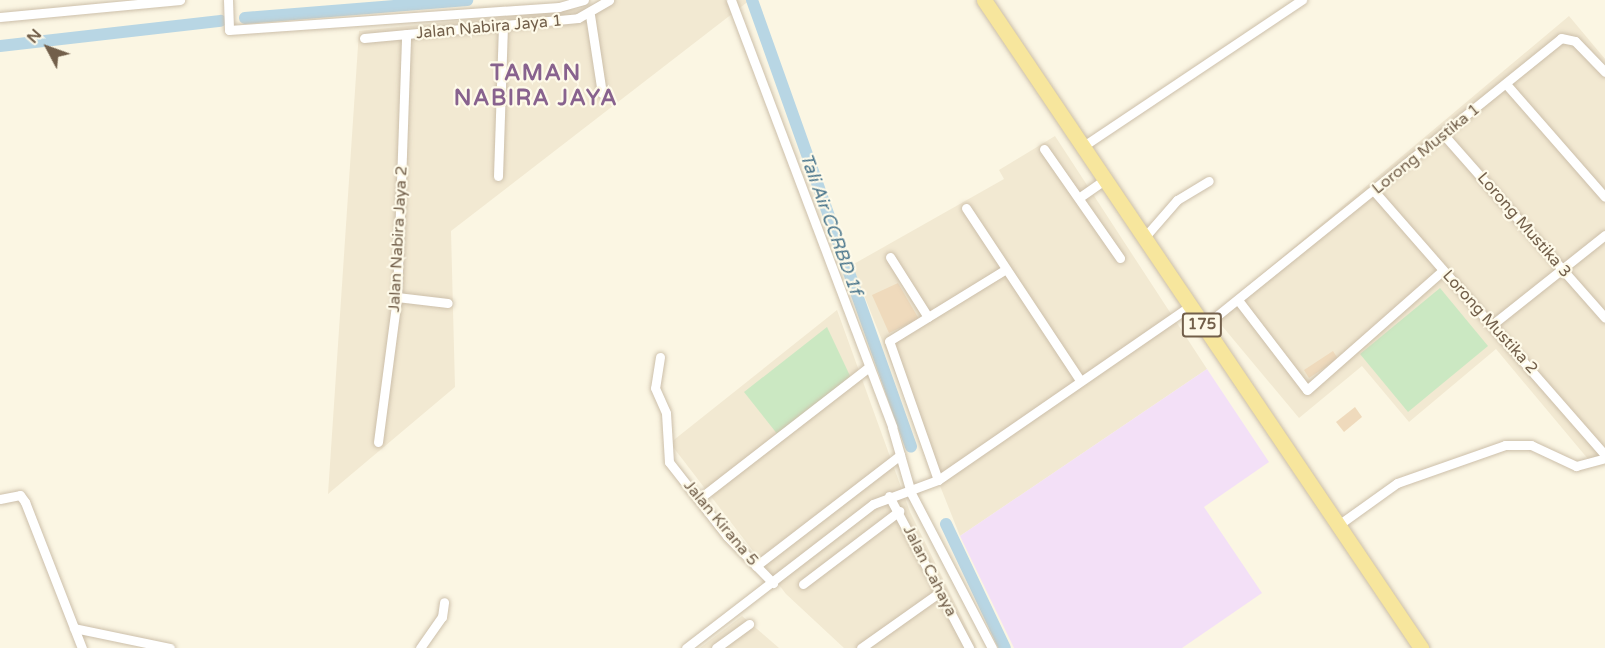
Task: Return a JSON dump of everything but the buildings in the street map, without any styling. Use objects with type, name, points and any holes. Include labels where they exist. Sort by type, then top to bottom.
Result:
[{"type":"main road","name":"175","points":[[984,0],[1103,181],[1421,648]]},
{"type":"street","points":[[0,17],[180,0]]},
{"type":"street","points":[[228,0],[230,30],[559,7],[584,0]]},
{"type":"street","points":[[602,93],[590,15],[609,0]]},
{"type":"street","points":[[731,0],[869,367],[911,493],[992,648]]},
{"type":"street","points":[[1082,147],[1302,0]]},
{"type":"street","name":"Jalan Nabira Jaya 1","points":[[364,38],[590,15]]},
{"type":"street","points":[[498,176],[503,25]]},
{"type":"street","name":"Jalan Nabira Jaya 2","points":[[378,442],[397,297],[406,34]]},
{"type":"street","name":"Lorong Mustika 1","points":[[1203,327],[1567,36],[1605,72]]},
{"type":"street","points":[[1506,84],[1605,197]]},
{"type":"street","name":"Lorong Mustika 3","points":[[1443,134],[1605,318]]},
{"type":"street","points":[[1044,149],[1080,197],[1120,258]]},
{"type":"street","points":[[1080,197],[1103,181]]},
{"type":"street","points":[[1143,239],[1177,200],[1209,181]]},
{"type":"street","name":"Lorong Mustika 2","points":[[1374,191],[1493,324],[1605,457]]},
{"type":"street","points":[[966,208],[1080,380]]},
{"type":"street","points":[[1493,324],[1605,235]]},
{"type":"street","points":[[890,257],[928,317]]},
{"type":"street","points":[[938,480],[889,344],[1006,269]]},
{"type":"street","points":[[1238,300],[1307,390],[1443,270]]},
{"type":"street","points":[[397,297],[448,303]]},
{"type":"street","points":[[686,648],[889,495],[911,493],[938,480],[1189,307]]},
{"type":"street","name":"Jalan Kirana 5","points":[[660,357],[655,388],[668,422],[669,462],[756,566],[773,583]]},
{"type":"street","points":[[700,498],[869,367]]},
{"type":"street","points":[[1337,526],[1397,483],[1504,445],[1532,445],[1576,466],[1605,457]]},
{"type":"street","points":[[756,566],[900,455]]},
{"type":"street","name":"Jalan Cahaya","points":[[889,495],[969,648]]},
{"type":"street","points":[[0,499],[23,498],[82,648]]},
{"type":"street","points":[[803,584],[898,511]]},
{"type":"street","points":[[861,648],[940,592]]},
{"type":"street","points":[[420,648],[442,617],[444,602]]},
{"type":"street","points":[[716,648],[749,624]]},
{"type":"street","points":[[74,628],[170,648]]},
{"type":"shaded area","name":"TAMAN NABIRA JAYA","points":[[600,0],[750,0],[451,231],[455,387],[328,494],[359,31],[588,8]]},
{"type":"shaded area","points":[[1569,16],[1605,59],[1605,455],[1593,465],[1496,349],[1409,422],[1362,366],[1299,418],[1213,315]]},
{"type":"shaded area","points":[[1055,136],[1207,369],[960,536],[852,265],[1004,179],[999,170]]},
{"type":"shaded area","points":[[837,310],[910,512],[977,648],[844,648],[786,594],[670,443]]},
{"type":"shaded area","points":[[1207,369],[1269,462],[1204,507],[1262,593],[1182,648],[1014,648],[960,536]]},
{"type":"shaded area","points":[[742,616],[779,648],[700,648]]},
{"type":"green space","points":[[1440,288],[1488,346],[1408,412],[1360,354]]},
{"type":"green space","points":[[827,327],[851,378],[778,435],[744,392]]},
{"type":"waterway","points":[[245,18],[467,0]]},
{"type":"waterway","name":"Tali Air CCRBD 1f","points":[[752,0],[911,447]]},
{"type":"waterway","points":[[0,46],[221,21]]},
{"type":"waterway","name":"Tali Air CCRBD 1f","points":[[946,524],[1005,648]]},
{"type":"district","name":"TAMAN NABIRA JAYA","points":[[536,86]]}]
